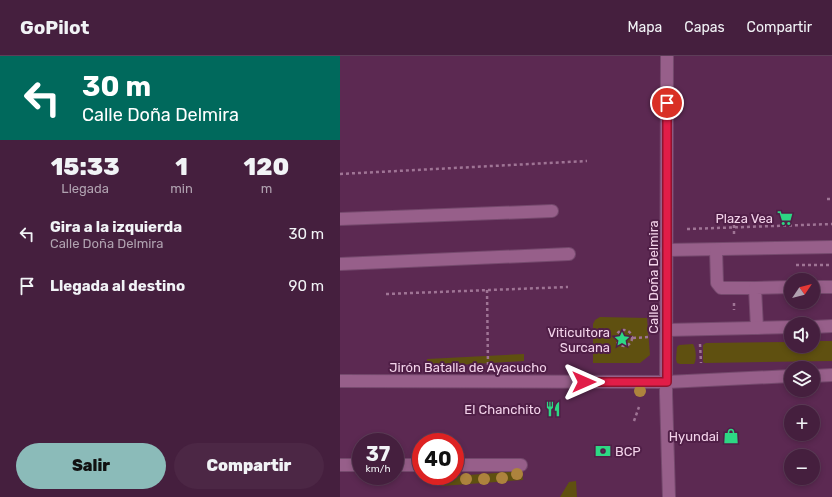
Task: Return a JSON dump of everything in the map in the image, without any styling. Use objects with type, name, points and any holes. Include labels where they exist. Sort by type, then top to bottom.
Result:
[{"type":"street","name":"Calle Doña Delmira","points":[[667,56],[666,250],[668,497]]},
{"type":"street","points":[[340,219],[552,211]]},
{"type":"street","points":[[666,250],[832,247]]},
{"type":"street","points":[[716,250],[717,283],[721,288],[784,287]]},
{"type":"street","points":[[340,264],[569,254]]},
{"type":"street","points":[[820,287],[832,287]]},
{"type":"street","points":[[756,288],[757,328]]},
{"type":"street","points":[[820,327],[832,326]]},
{"type":"street","points":[[667,330],[784,328]]},
{"type":"street","points":[[820,376],[832,375]]},
{"type":"street","name":"Jirón Batalla de Ayacucho","points":[[340,381],[667,382],[784,376]]},
{"type":"street","points":[[340,465],[352,465]]},
{"type":"street","points":[[464,465],[520,465]]},
{"type":"path","points":[[340,174],[587,161]]},
{"type":"path","points":[[827,199],[832,199]]},
{"type":"path","points":[[687,229],[832,224]]},
{"type":"path","points":[[386,294],[568,287]]},
{"type":"path","points":[[487,290],[488,381]]},
{"type":"path","points":[[623,330],[631,333],[633,338],[631,343],[627,346],[619,345],[616,340],[617,334],[623,330]]},
{"type":"path","points":[[633,338],[651,337]]},
{"type":"path","points":[[700,342],[701,363]]},
{"type":"path","points":[[634,421],[639,407]]},
{"type":"shaded area","points":[[600,317],[647,318],[650,355],[640,363],[593,363],[593,324],[595,320]]},
{"type":"shaded area","points":[[820,341],[832,341],[832,361],[705,363],[703,362],[703,345],[706,343],[784,342],[784,353],[820,353]]},
{"type":"shaded area","points":[[693,344],[696,354],[694,364],[677,363],[677,347],[679,345]]},
{"type":"shaded area","points":[[524,354],[524,361],[427,367],[427,359]]},
{"type":"shaded area","points":[[522,471],[523,480],[464,484],[464,475]]},
{"type":"shaded area","points":[[576,481],[577,497],[560,497],[569,482]]},
{"type":"place","name":"Plaza Vea","points":[[785,218]]},
{"type":"place","name":"Viticultora Surcana","points":[[622,339]]},
{"type":"place","name":"El Chanchito","points":[[553,409]]},
{"type":"place","name":"Hyundai","points":[[731,436]]},
{"type":"place","name":"BCP","points":[[603,451]]},
{"type":"route","points":[[584,382],[667,382],[667,103]]}]
